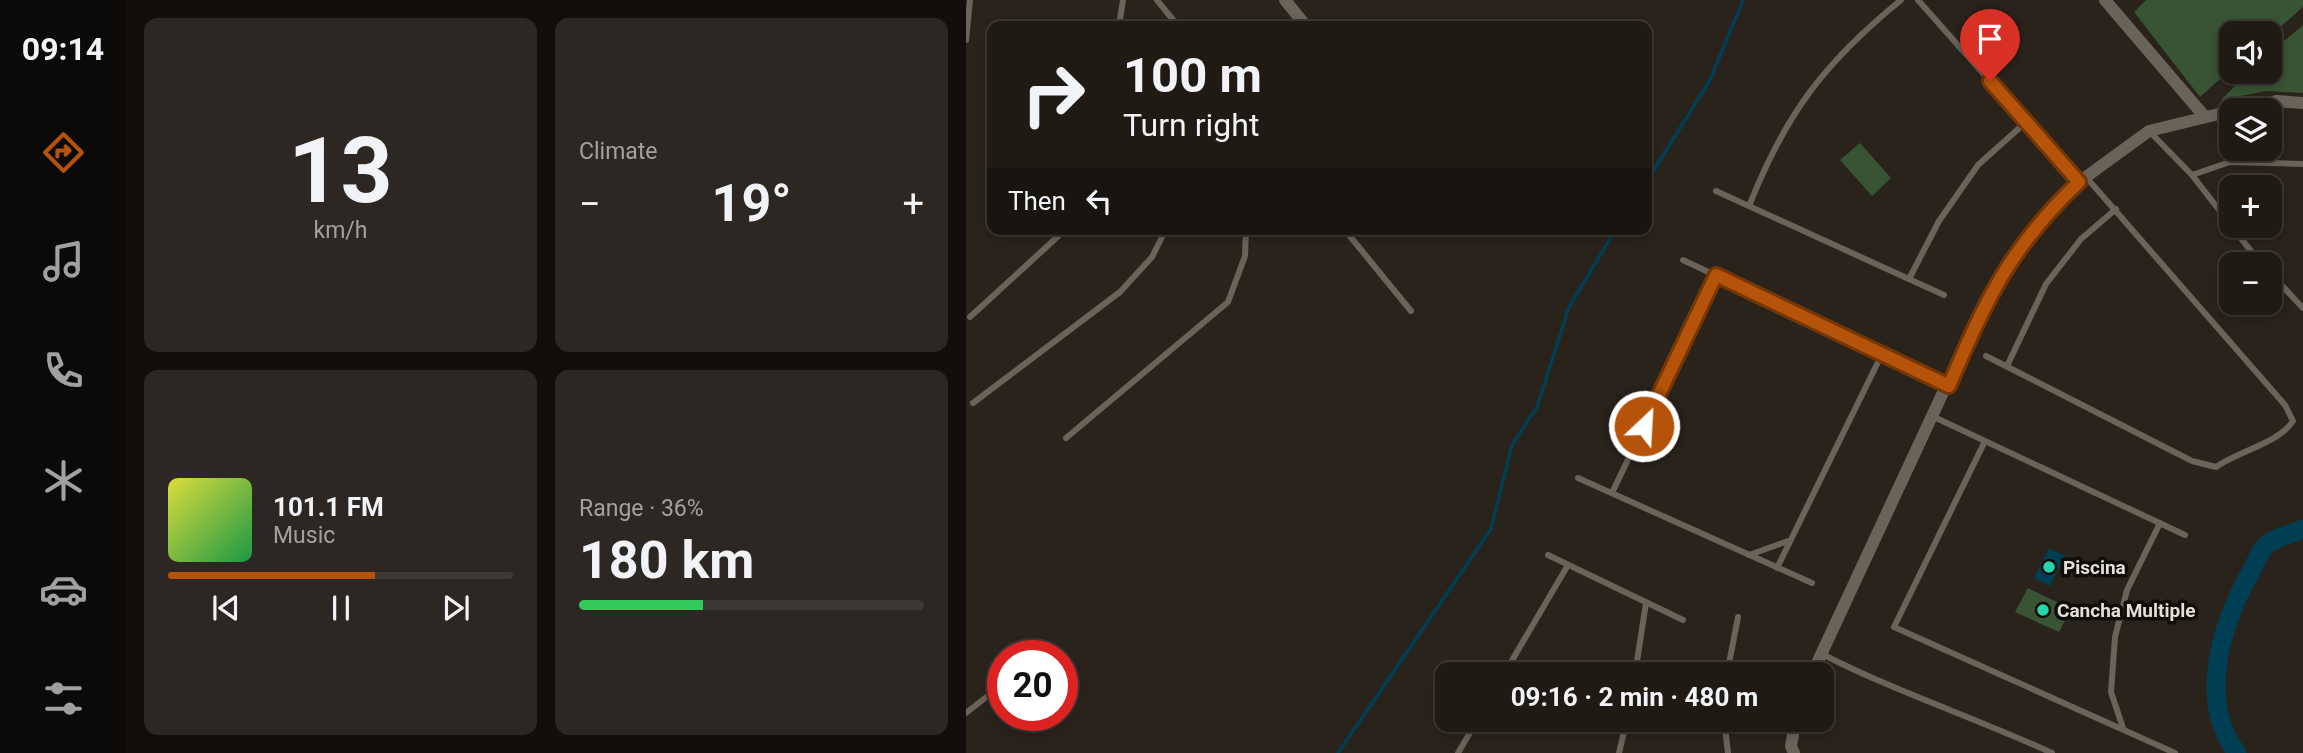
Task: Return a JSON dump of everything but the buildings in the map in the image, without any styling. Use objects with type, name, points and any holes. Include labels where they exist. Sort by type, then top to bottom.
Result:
[{"type":"street","points":[[1284,0],[1302,21]]},
{"type":"street","points":[[2105,0],[2205,117]]},
{"type":"street","points":[[2282,101],[2303,103]]},
{"type":"street","points":[[1817,662],[1949,386],[1973,328],[2005,267],[2044,215],[2083,180],[2149,131],[2219,114]]},
{"type":"street","points":[[1794,732],[1791,746],[1794,753]]},
{"type":"lane","points":[[966,40],[970,0]]},
{"type":"lane","points":[[1120,21],[1123,0]]},
{"type":"lane","points":[[1157,0],[1174,21]]},
{"type":"lane","points":[[1749,206],[1768,158],[1808,91],[1858,35],[1901,0]]},
{"type":"lane","points":[[1918,0],[2026,122],[2116,209],[2285,405],[2294,421],[2285,434],[2236,453],[2216,467],[2192,461],[1986,356]]},
{"type":"lane","points":[[1909,279],[1939,220],[1978,165],[2026,122]]},
{"type":"lane","points":[[2149,131],[2192,175],[2252,252]]},
{"type":"lane","points":[[2192,175],[2230,162],[2303,164]]},
{"type":"lane","points":[[1716,191],[1944,295]]},
{"type":"lane","points":[[2007,366],[2046,284],[2081,239],[2116,209]]},
{"type":"lane","points":[[970,317],[1059,235]]},
{"type":"lane","points":[[974,404],[1120,292],[1152,257],[1163,235]]},
{"type":"lane","points":[[1066,438],[1227,302],[1244,256],[1246,235]]},
{"type":"lane","points":[[1349,235],[1411,311]]},
{"type":"lane","points":[[1683,260],[1949,386]]},
{"type":"lane","points":[[1612,493],[1716,275]]},
{"type":"lane","points":[[2282,286],[2303,308]]},
{"type":"lane","points":[[1777,568],[1882,354]]},
{"type":"lane","points":[[1934,417],[2185,535]]},
{"type":"lane","points":[[1985,441],[1895,627],[2175,753]]},
{"type":"lane","points":[[1578,478],[1811,583]]},
{"type":"lane","points":[[2123,728],[2111,692],[2115,637],[2127,590],[2160,523]]},
{"type":"lane","points":[[1749,555],[1788,541]]},
{"type":"lane","points":[[1548,555],[1683,620]]},
{"type":"lane","points":[[1511,662],[1568,565]]},
{"type":"lane","points":[[1637,662],[1646,603]]},
{"type":"lane","points":[[1729,662],[1738,617]]},
{"type":"lane","points":[[1821,653],[1873,680],[1922,697],[2052,753]]},
{"type":"lane","points":[[966,713],[987,697]]},
{"type":"lane","points":[[1458,753],[1470,732]]},
{"type":"lane","points":[[1619,753],[1624,732]]},
{"type":"lane","points":[[1726,732],[1728,753]]},
{"type":"green space","points":[[2146,0],[2303,0],[2303,7],[2282,25],[2282,21],[2219,21],[2219,80],[2200,97],[2134,12]]},
{"type":"green space","points":[[2303,25],[2303,93],[2266,91],[2223,98],[2237,84],[2282,84],[2282,43]]},
{"type":"green space","points":[[1860,143],[1891,178],[1872,196],[1840,160]]},
{"type":"green space","name":"Cancha Multiple","points":[[2028,588],[2071,609],[2059,632],[2015,612]]},
{"type":"water","name":"Piscina","points":[[2049,548],[2065,556],[2050,586],[2034,578]]},
{"type":"waterway","points":[[1652,173],[1710,80],[1743,0]]},
{"type":"waterway","points":[[1338,753],[1491,529],[1512,445],[1537,407],[1569,307],[1612,235]]},
{"type":"waterway","points":[[2237,753],[2225,733],[2218,711],[2216,688],[2222,641],[2229,618],[2264,547],[2303,529]]},
{"type":"place","name":"Piscina","points":[[2049,567]]},
{"type":"place","name":"Cancha Multiple","points":[[2043,610]]},
{"type":"route","points":[[1644,426],[1716,275],[1949,386],[1973,328],[2005,267],[2044,215],[2079,182],[1990,81]]}]
